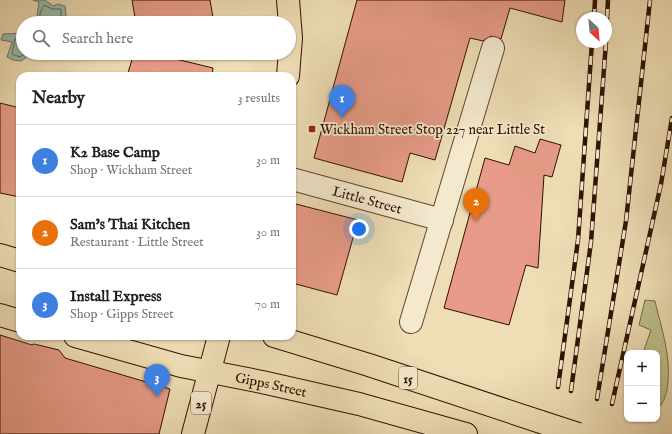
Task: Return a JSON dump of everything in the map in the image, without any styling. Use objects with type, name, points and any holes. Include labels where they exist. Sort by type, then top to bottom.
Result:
[{"type":"main road","points":[[288,0],[289,16]]},
{"type":"main road","points":[[288,72],[289,60]]},
{"type":"main road","points":[[0,255],[16,260]]},
{"type":"main road","points":[[0,315],[16,320]]},
{"type":"main road","name":"Gipps Street","points":[[91,340],[209,372],[262,382],[359,404],[466,434]]},
{"type":"main road","name":"25","points":[[193,434],[218,340]]},
{"type":"main road","name":"15","points":[[287,340],[370,365],[578,434]]},
{"type":"street","points":[[410,322],[493,48]]},
{"type":"street","name":"Little Street","points":[[296,180],[442,220]]},
{"type":"green space","points":[[645,300],[655,301],[663,334],[668,367],[667,390],[664,401],[660,406],[660,350],[644,350],[651,330],[639,325]]},
{"type":"water","points":[[33,0],[45,0],[53,6],[58,4],[65,6],[66,16],[37,16],[39,2]]},
{"type":"water","points":[[16,33],[16,60],[22,60],[21,61],[13,60],[7,57],[12,42],[1,40],[3,34]]},
{"type":"building","points":[[132,0],[210,0],[213,16],[135,16]]},
{"type":"building","points":[[357,0],[565,0],[562,22],[510,8],[501,39],[491,36],[483,41],[470,38],[435,160],[410,153],[402,182],[314,158]]},
{"type":"building","points":[[132,60],[180,60],[213,68],[212,72],[128,72]]},
{"type":"building","points":[[0,103],[16,107],[16,196],[0,193]]},
{"type":"building","points":[[540,139],[561,145],[552,177],[544,175],[538,268],[526,265],[509,325],[444,308],[485,158],[509,165],[515,146],[535,153]]},
{"type":"building","points":[[296,204],[358,220],[337,295],[296,284]]},
{"type":"building","points":[[0,335],[32,345],[34,344],[59,350],[65,358],[170,389],[159,434],[0,434]]},
{"type":"railway","points":[[594,12],[595,0]]},
{"type":"railway","points":[[607,12],[608,0]]},
{"type":"railway","points":[[597,399],[626,221],[650,0]]},
{"type":"railway","points":[[558,387],[578,240],[592,48]]},
{"type":"railway","points":[[571,391],[591,242],[606,48]]},
{"type":"railway","points":[[612,404],[661,184],[672,118]]},
{"type":"place","name":"K2 Base Camp","points":[[342,118]]},
{"type":"place","name":"Wickham Street Stop 227 near Little St","points":[[312,129]]},
{"type":"place","name":"Sam's Thai Kitchen","points":[[476,221]]},
{"type":"place","name":"Install Express","points":[[157,397]]}]
